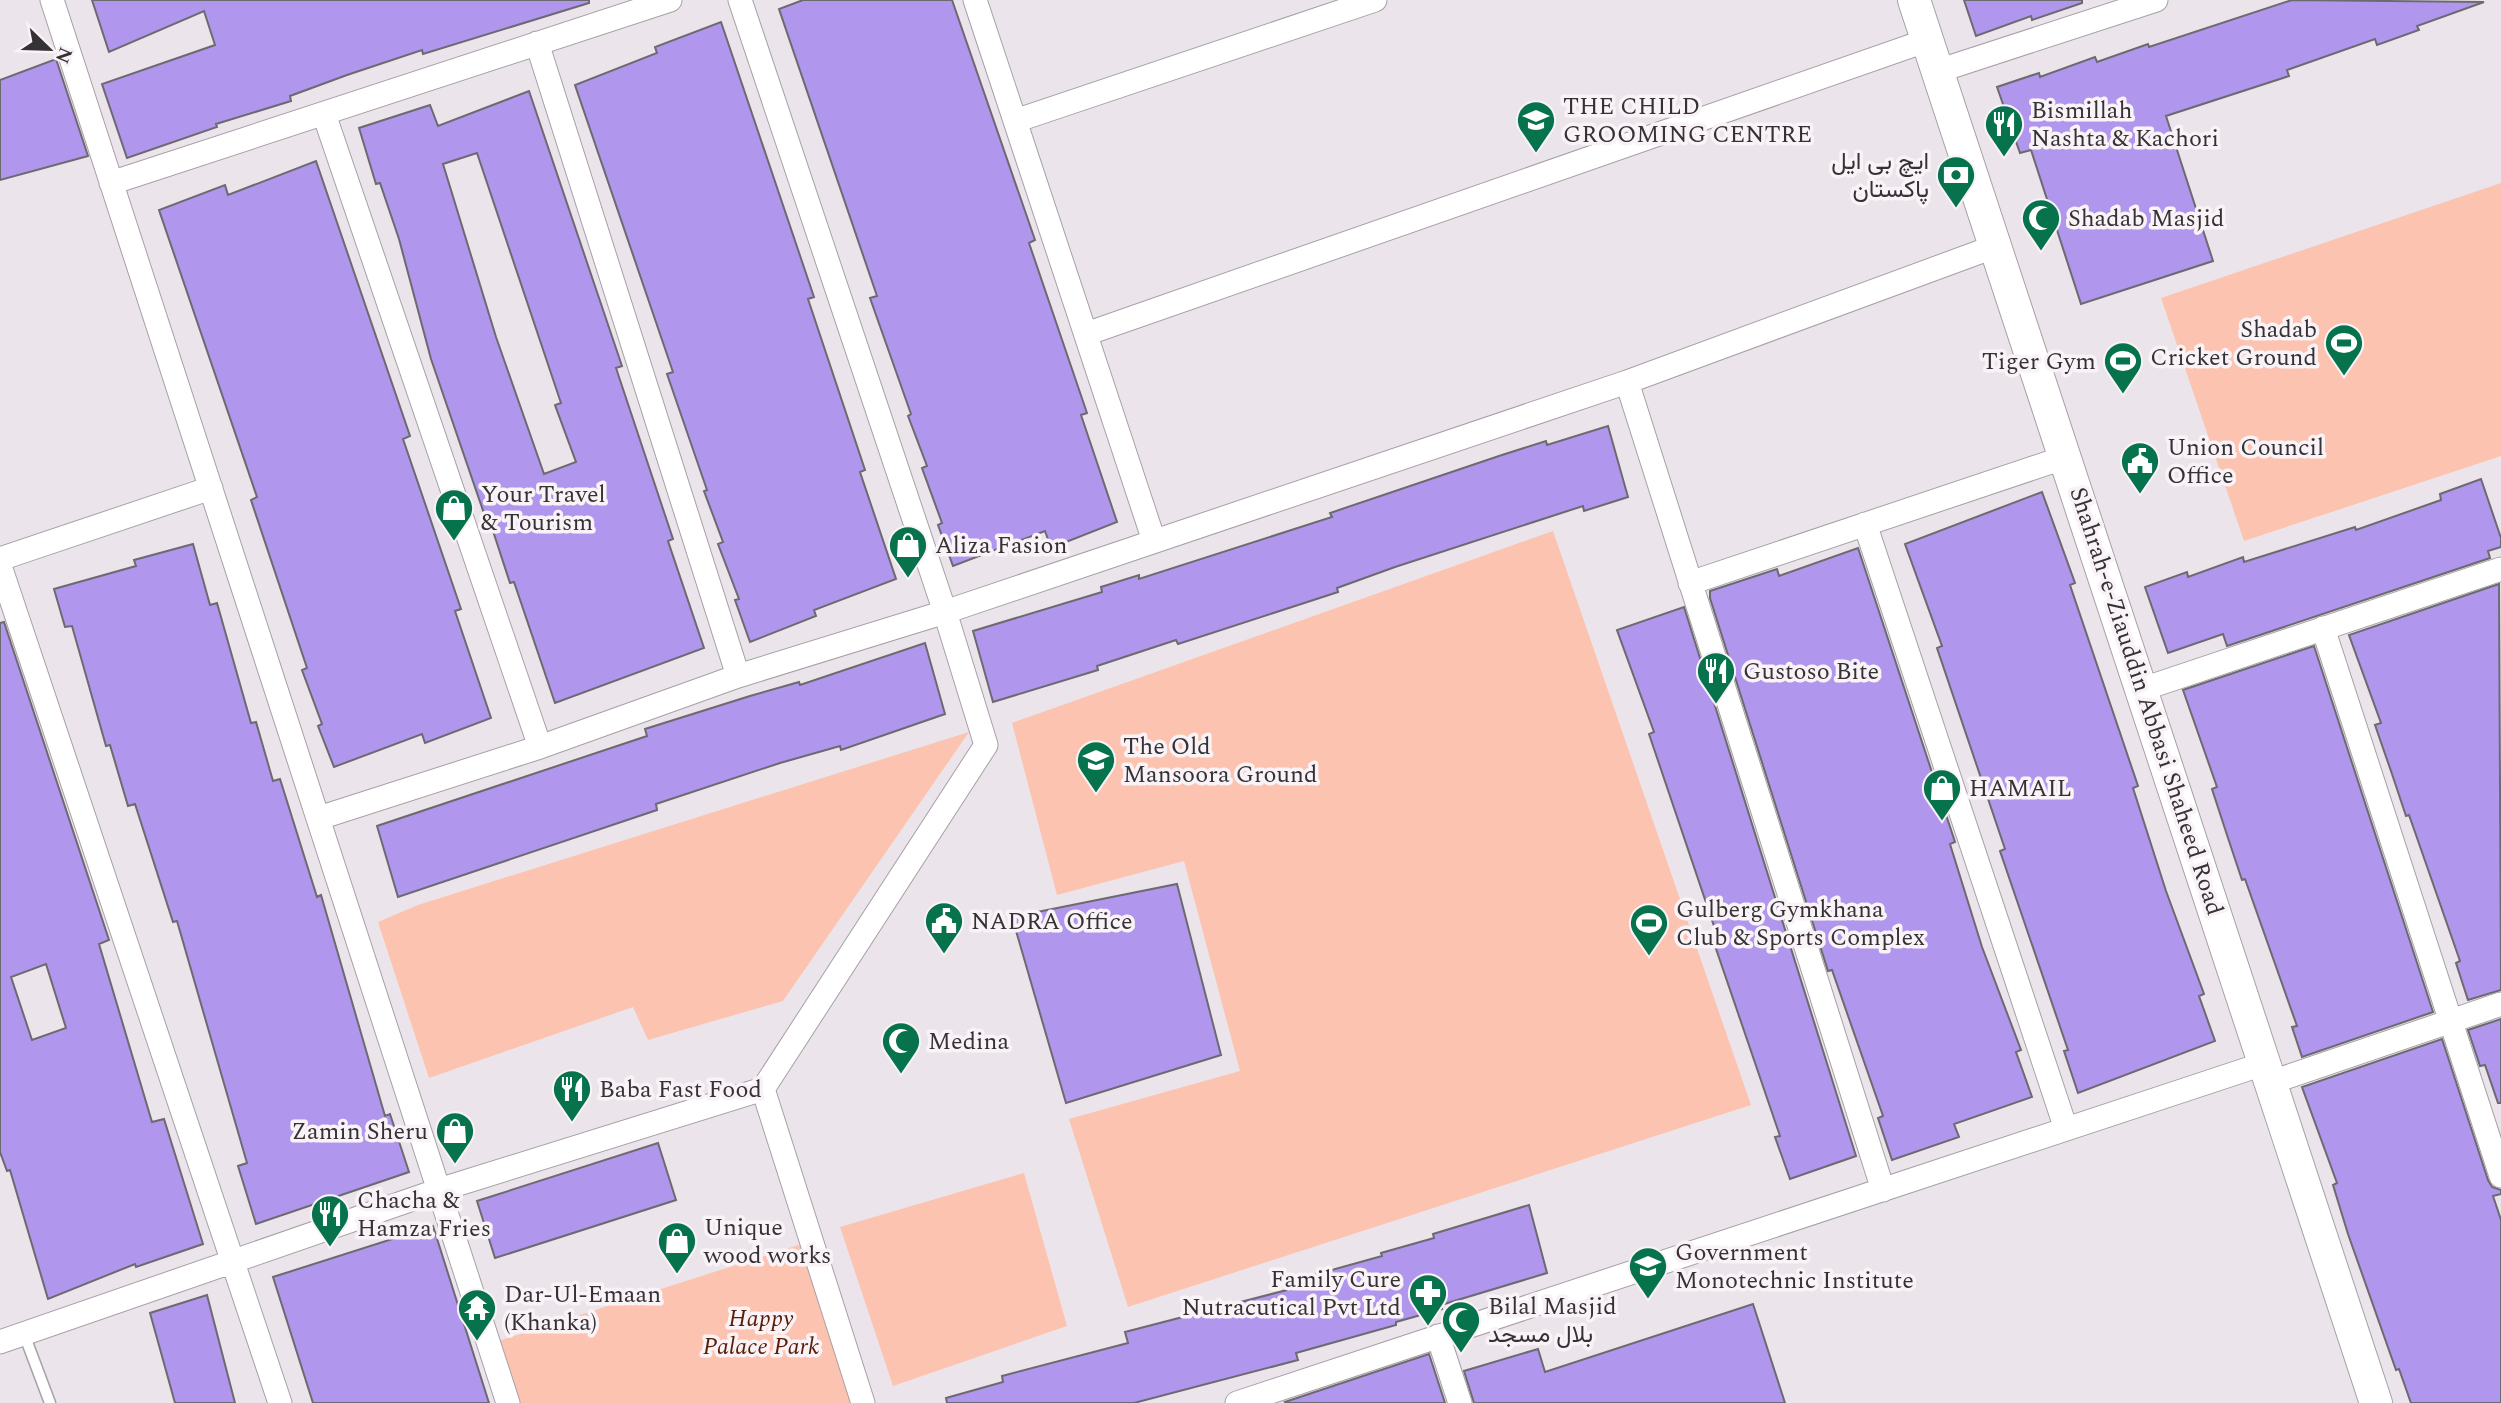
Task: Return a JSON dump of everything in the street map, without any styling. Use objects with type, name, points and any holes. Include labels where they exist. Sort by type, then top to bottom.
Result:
[{"type":"street","points":[[52,0],[508,1403]]},
{"type":"street","points":[[111,183],[670,0]]},
{"type":"street","points":[[0,1342],[439,1190],[763,1089],[986,745],[945,612],[740,0]]},
{"type":"street","points":[[975,0],[1154,541]]},
{"type":"street","points":[[1015,121],[1375,0]]},
{"type":"street","name":"Shahrah-e-Ziauddin Abbasi Shaheed Road","points":[[1914,0],[2376,1403]]},
{"type":"street","points":[[1938,71],[2156,0]]},
{"type":"street","points":[[1086,334],[1928,40]]},
{"type":"street","points":[[537,43],[738,676]]},
{"type":"street","points":[[324,114],[540,747]]},
{"type":"street","points":[[318,818],[540,747],[738,676],[945,612],[1627,382],[1996,246]]},
{"type":"street","points":[[1627,382],[1883,1190]]},
{"type":"street","points":[[1690,583],[2066,457]]},
{"type":"street","points":[[0,559],[211,488]]},
{"type":"street","points":[[1865,524],[2066,1129]]},
{"type":"street","points":[[0,566],[280,1403]]},
{"type":"street","points":[[2143,689],[2501,569]]},
{"type":"street","points":[[2323,628],[2501,1176]]},
{"type":"street","points":[[1249,1401],[2066,1129],[2451,1021],[2501,1004]]},
{"type":"street","points":[[763,1089],[863,1403]]},
{"type":"street","points":[[1438,1336],[1460,1403]]},
{"type":"lane","points":[[24,1334],[50,1403]]},
{"type":"green space","name":"Shadab Cricket Ground","points":[[2501,183],[2501,456],[2244,541],[2161,298]]},
{"type":"green space","points":[[1553,531],[1751,1105],[1128,1307],[1069,1119],[1240,1071],[1184,861],[1057,895],[1012,723]]},
{"type":"green space","points":[[969,732],[783,1001],[648,1040],[633,1007],[429,1078],[378,922],[418,905]]},
{"type":"green space","points":[[1024,1173],[1067,1326],[893,1386],[840,1227]]},
{"type":"green space","name":"Happy Palace Park","points":[[811,1241],[858,1403],[508,1403],[489,1344]]},
{"type":"building","points":[[92,0],[589,0],[589,3],[423,54],[422,50],[347,75],[290,96],[291,101],[216,124],[217,127],[127,158],[102,84],[215,45],[204,11],[109,52]]},
{"type":"building","points":[[803,0],[952,0],[1035,240],[1029,243],[1087,413],[1081,415],[1117,522],[1051,548],[1045,531],[953,566],[938,525],[942,523],[922,468],[927,466],[908,416],[911,414],[870,298],[877,296],[779,9]]},
{"type":"building","points":[[1964,0],[2082,0],[2082,3],[2032,20],[2031,16],[1976,36]]},
{"type":"building","points":[[2292,0],[2484,2],[2417,26],[2419,30],[2377,45],[2375,39],[2287,70],[2289,76],[2166,116],[2213,261],[2081,304],[2031,150],[2020,153],[1997,87],[2039,73],[2040,77],[2095,57],[2097,62],[2148,44],[2149,47]]},
{"type":"building","points":[[721,22],[814,297],[808,299],[865,470],[860,472],[896,579],[814,610],[816,616],[750,642],[735,600],[739,599],[718,544],[723,542],[704,491],[707,490],[667,374],[673,372],[575,85],[657,53],[655,47]]},
{"type":"building","points":[[56,59],[88,156],[0,180],[0,80]]},
{"type":"building","points":[[529,91],[622,366],[616,368],[673,539],[668,541],[704,648],[555,703],[514,582],[510,583],[492,528],[489,528],[431,359],[399,239],[380,183],[376,184],[359,128],[430,105],[438,126]],"holes":[[[477,153],[561,403],[555,405],[576,462],[544,474],[496,337],[443,164]]]},
{"type":"building","points":[[316,161],[410,436],[403,439],[461,609],[455,611],[491,718],[425,743],[422,734],[334,767],[318,726],[322,724],[302,670],[307,668],[251,500],[257,497],[159,210],[225,185],[228,195]]},
{"type":"building","points":[[1608,426],[1628,497],[1584,511],[1583,506],[1395,567],[1337,588],[1338,592],[1178,644],[1176,640],[1097,666],[1098,670],[993,702],[973,631],[1102,592],[1101,587],[1139,575],[1139,579],[1332,517],[1330,513],[1502,455],[1546,441],[1547,445]]},
{"type":"building","points":[[2481,479],[2501,538],[2501,547],[2488,551],[2490,558],[2227,646],[2223,634],[2168,653],[2145,587],[2187,572],[2188,577],[2243,557],[2244,562],[2355,527],[2356,530],[2441,500],[2440,494]]},
{"type":"building","points":[[2042,492],[2075,583],[2070,585],[2138,786],[2133,788],[2166,891],[2204,994],[2199,996],[2215,1041],[2078,1093],[2064,1051],[2068,1050],[2000,851],[2005,849],[1937,648],[1942,646],[1905,544]]},
{"type":"building","points":[[193,544],[210,605],[217,603],[251,723],[256,722],[273,781],[280,779],[317,897],[321,895],[385,1116],[390,1114],[409,1172],[256,1224],[238,1166],[247,1163],[177,921],[173,922],[135,804],[128,806],[110,745],[106,746],[72,626],[65,627],[54,589],[136,566],[134,560]]},
{"type":"building","points":[[1858,548],[1955,842],[1950,844],[1982,947],[2021,1050],[2016,1052],[2032,1097],[1954,1124],[1959,1137],[1892,1160],[1878,1118],[1883,1116],[1832,970],[1828,971],[1710,598],[1710,591],[1777,569],[1779,576]]},
{"type":"building","points":[[2499,584],[2501,990],[2468,1000],[2456,963],[2460,961],[2375,725],[2381,723],[2349,635]]},
{"type":"building","points":[[1684,607],[1856,1156],[1790,1179],[1775,1137],[1780,1136],[1712,937],[1717,935],[1649,734],[1654,732],[1617,630]]},
{"type":"building","points":[[4,622],[109,940],[99,944],[152,1122],[164,1119],[203,1244],[136,1267],[135,1264],[48,1299],[10,1170],[7,1171],[0,1152],[0,623]],"holes":[[[46,964],[66,1028],[32,1040],[11,977]]]},
{"type":"building","points":[[925,643],[945,714],[841,750],[840,746],[780,763],[656,804],[657,810],[398,897],[377,826],[647,736],[645,729],[799,682],[800,685]]},
{"type":"building","points":[[2314,646],[2433,1012],[2302,1057],[2292,1027],[2297,1026],[2245,879],[2242,880],[2212,789],[2217,787],[2183,690]]},
{"type":"building","points":[[1177,884],[1221,1055],[1066,1103],[1012,917]]},
{"type":"building","points":[[2501,1019],[2501,1103],[2498,1103],[2485,1065],[2480,1066],[2468,1030]]},
{"type":"building","points":[[2442,1039],[2488,1180],[2492,1187],[2501,1190],[2501,1194],[2493,1196],[2501,1220],[2501,1403],[2411,1403],[2399,1369],[2396,1370],[2348,1234],[2333,1185],[2337,1183],[2302,1087]]},
{"type":"building","points":[[658,1143],[676,1200],[495,1258],[477,1201]]},
{"type":"building","points":[[1529,1205],[1547,1273],[1441,1305],[1442,1309],[1396,1322],[1396,1325],[1296,1353],[1298,1360],[1134,1403],[947,1403],[946,1398],[1003,1382],[1002,1376],[1128,1343],[1125,1332],[1287,1290],[1285,1283],[1382,1256],[1381,1253],[1434,1238],[1433,1234]]},
{"type":"building","points":[[433,1226],[489,1403],[313,1403],[273,1277]]},
{"type":"building","points":[[207,1295],[235,1403],[175,1403],[150,1313]]},
{"type":"building","points":[[1753,1304],[1785,1403],[1474,1403],[1464,1371],[1538,1349],[1545,1372]]},
{"type":"building","points":[[1429,1354],[1445,1403],[1285,1402]]},
{"type":"place","name":"THE CHILD GROOMING CENTRE","points":[[1536,154]]},
{"type":"place","name":"Bismillah Nashta & Kachori","points":[[2004,158]]},
{"type":"place","name":"ایچ بی ایل پاکستان","points":[[1956,209]]},
{"type":"place","name":"Shadab Masjid","points":[[2041,252]]},
{"type":"place","name":"Shadab Cricket Ground","points":[[2344,377]]},
{"type":"place","name":"Tiger Gym","points":[[2123,395]]},
{"type":"place","name":"Union Council Office","points":[[2140,495]]},
{"type":"place","name":"Your Travel & Tourism","points":[[454,542]]},
{"type":"place","name":"Aliza Fasion","points":[[908,579]]},
{"type":"place","name":"Gustoso Bite","points":[[1716,705]]},
{"type":"place","name":"The Old Mansoora Ground","points":[[1096,794]]},
{"type":"place","name":"HAMAIL","points":[[1942,822]]},
{"type":"place","name":"NADRA Office","points":[[944,955]]},
{"type":"place","name":"Gulberg Gymkhana Club & Sports Complex","points":[[1649,957]]},
{"type":"place","name":"Medina","points":[[901,1075]]},
{"type":"place","name":"Baba Fast Food","points":[[572,1123]]},
{"type":"place","name":"Zamin Sheru","points":[[455,1165]]},
{"type":"place","name":"Chacha & Hamza Fries","points":[[330,1248]]},
{"type":"place","name":"Unique wood works","points":[[677,1275]]},
{"type":"place","name":"Government Monotechnic Institute","points":[[1648,1300]]},
{"type":"place","name":"Family Cure Nutracutical Pvt Ltd","points":[[1428,1327]]},
{"type":"place","name":"Dar-Ul-Emaan (Khanka)","points":[[477,1342]]},
{"type":"place","name":"Bilal Masjid بلال مسجد","points":[[1461,1354]]}]
